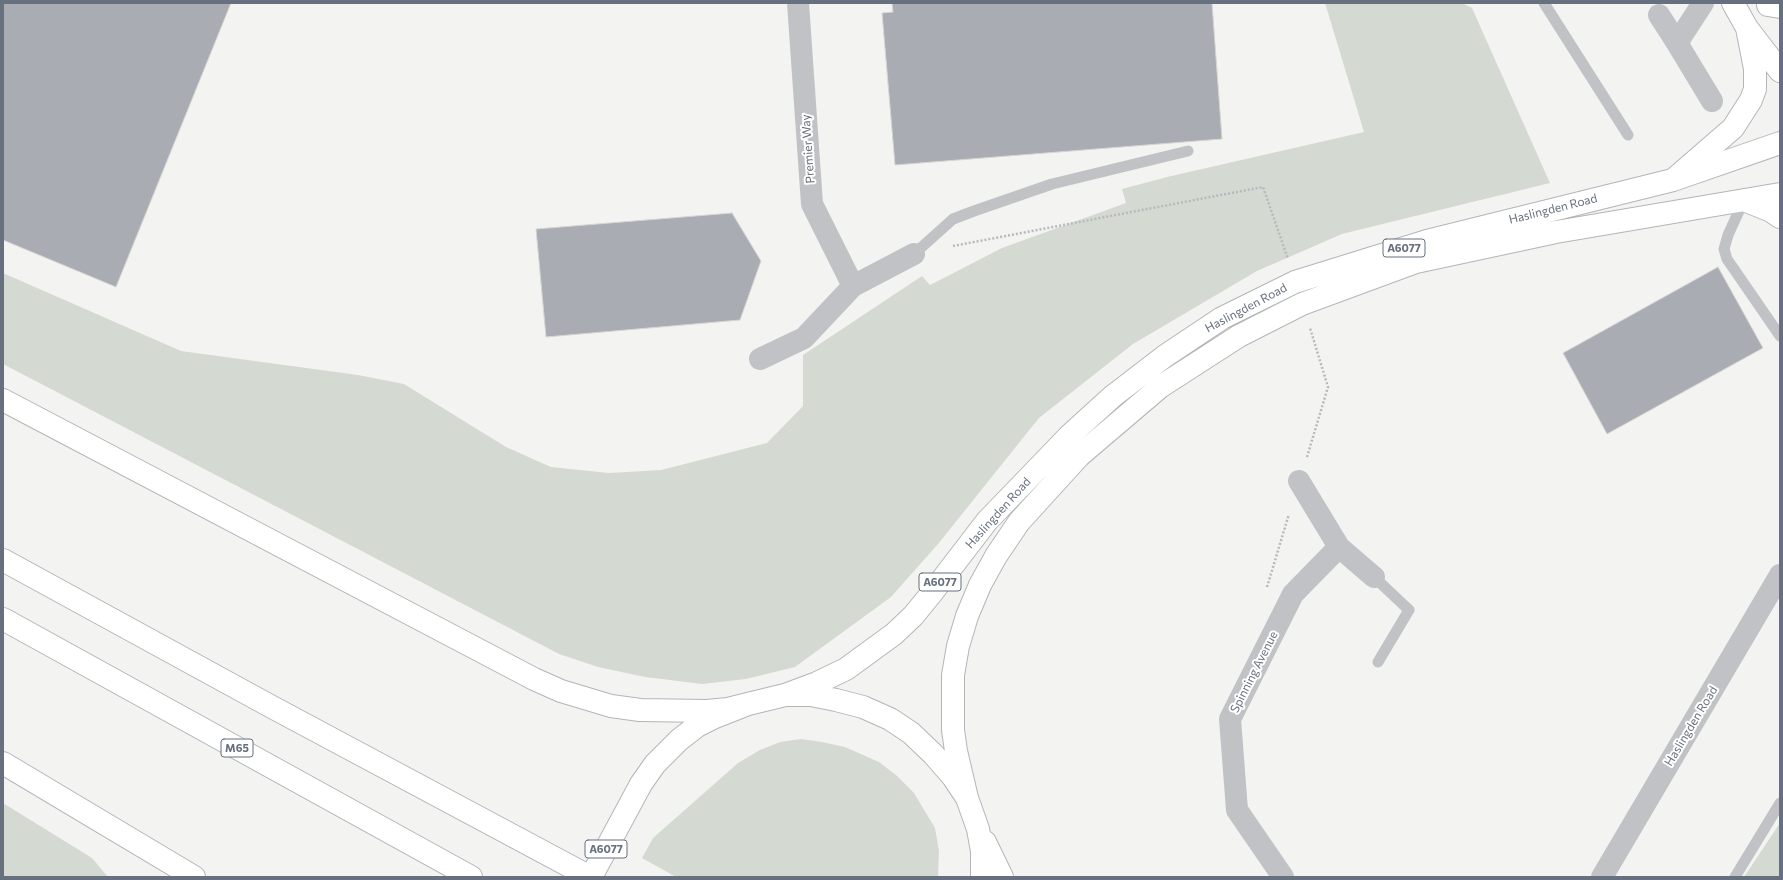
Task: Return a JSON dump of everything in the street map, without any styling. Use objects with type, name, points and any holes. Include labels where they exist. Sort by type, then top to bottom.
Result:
[{"type":"main road","points":[[1733,3],[1747,28],[1780,72]]},
{"type":"main road","points":[[1673,180],[1733,128],[1751,100],[1755,89],[1755,69],[1747,28]]},
{"type":"main road","name":"Haslingden Road","points":[[785,695],[817,683],[846,669],[894,634],[913,616],[987,521],[1069,436],[1113,396],[1164,356],[1222,318],[1296,282],[1427,240],[1673,180],[1780,143]]},
{"type":"main road","name":"Haslingden Road","points":[[967,798],[956,751],[953,730],[952,675],[958,646],[967,616],[980,585],[996,556],[1019,522],[1079,456],[1160,387],[1239,336],[1302,304],[1416,262],[1556,232],[1780,194]]},
{"type":"main road","points":[[1744,200],[1771,211],[1780,217]]},
{"type":"main road","points":[[3,400],[526,675],[561,691],[611,706],[640,710],[707,711],[728,709],[748,704]]},
{"type":"main road","points":[[3,560],[265,703],[591,877]]},
{"type":"main road","name":"M65","points":[[3,619],[471,877]]},
{"type":"main road","name":"A6077","points":[[591,877],[641,784],[655,764],[679,740],[697,726],[709,720],[748,704],[785,695],[811,695],[863,707],[890,719],[912,733],[953,777],[967,798],[978,829],[982,851],[982,877]]},
{"type":"main road","points":[[3,763],[194,877]]},
{"type":"main road","points":[[978,829],[1002,877]]},
{"type":"street","name":"Premier Way","points":[[798,3],[812,204],[853,286]]},
{"type":"street","points":[[1677,43],[1703,3]]},
{"type":"street","points":[[1659,15],[1712,101]]},
{"type":"street","points":[[760,359],[804,338],[853,286],[914,254]]},
{"type":"street","points":[[1299,481],[1339,547],[1374,577]]},
{"type":"street","name":"Spinning Avenue","points":[[1282,877],[1237,810],[1230,719],[1293,594],[1339,547]]},
{"type":"street","name":"Haslingden Road","points":[[1602,877],[1780,575]]},
{"type":"lane","points":[[1544,3],[1628,135]]},
{"type":"lane","points":[[914,254],[953,219],[974,211],[1052,184],[1188,151]]},
{"type":"lane","points":[[1744,200],[1728,235],[1724,249],[1727,259],[1780,336]]},
{"type":"lane","points":[[1374,577],[1409,610],[1378,662]]},
{"type":"lane","points":[[1735,877],[1780,803]]},
{"type":"shaded area","points":[[1325,3],[1462,3],[1472,8],[1550,183],[1342,234],[1257,271],[1133,344],[1039,418],[938,544],[891,597],[795,667],[746,679],[702,684],[645,677],[598,667],[559,654],[3,364],[3,273],[181,351],[358,375],[404,384],[506,447],[551,467],[609,473],[661,470],[767,443],[803,406],[803,355],[922,276],[930,285],[1002,248],[1126,203],[1122,189],[1167,177],[1364,132]]},
{"type":"shaded area","points":[[801,739],[845,747],[879,762],[896,775],[914,793],[935,828],[939,851],[938,877],[676,877],[642,858],[653,838],[738,763],[760,750],[780,742]]},
{"type":"shaded area","points":[[3,803],[92,858],[108,877],[3,877]]},
{"type":"shaded area","points":[[1780,823],[1780,877],[1744,877]]},
{"type":"building","points":[[3,3],[231,3],[116,287],[3,240]]},
{"type":"building","points":[[892,3],[1212,3],[1222,139],[895,165],[882,13],[893,12]]},
{"type":"building","points":[[732,213],[761,261],[740,320],[546,337],[536,229]]},
{"type":"building","points":[[1718,267],[1763,348],[1607,434],[1563,353]]}]
